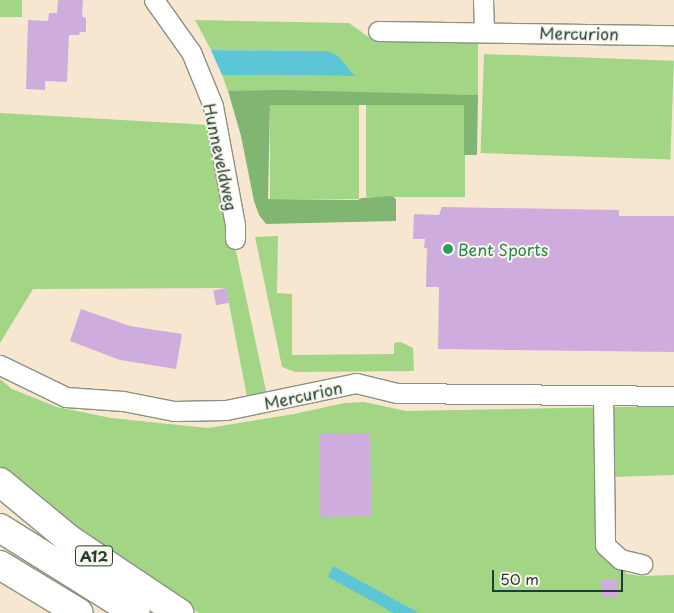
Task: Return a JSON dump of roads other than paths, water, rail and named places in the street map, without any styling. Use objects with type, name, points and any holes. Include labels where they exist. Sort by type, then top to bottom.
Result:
[{"type":"highway","name":"A12","points":[[0,482],[69,539],[179,613]]},
{"type":"highway","name":"A12","points":[[0,528],[136,613]]},
{"type":"highway","points":[[1,566],[79,613]]},
{"type":"street","name":"Hunneveldweg","points":[[154,0],[191,52],[213,106],[235,225],[235,239]]},
{"type":"street","points":[[483,0],[484,32]]},
{"type":"street","name":"Mercurion","points":[[378,31],[674,35]]},
{"type":"street","name":"Mercurion","points":[[0,365],[66,397],[123,400],[174,411],[226,410],[356,383],[397,393],[674,396]]},
{"type":"street","points":[[603,395],[605,545],[620,559],[642,564]]},
{"type":"water","points":[[211,50],[327,51],[338,56],[355,76],[222,75]]},
{"type":"water","points":[[333,566],[419,613],[394,613],[328,577]]},
{"type":"place","name":"Bent Sports","points":[[448,249]]}]
